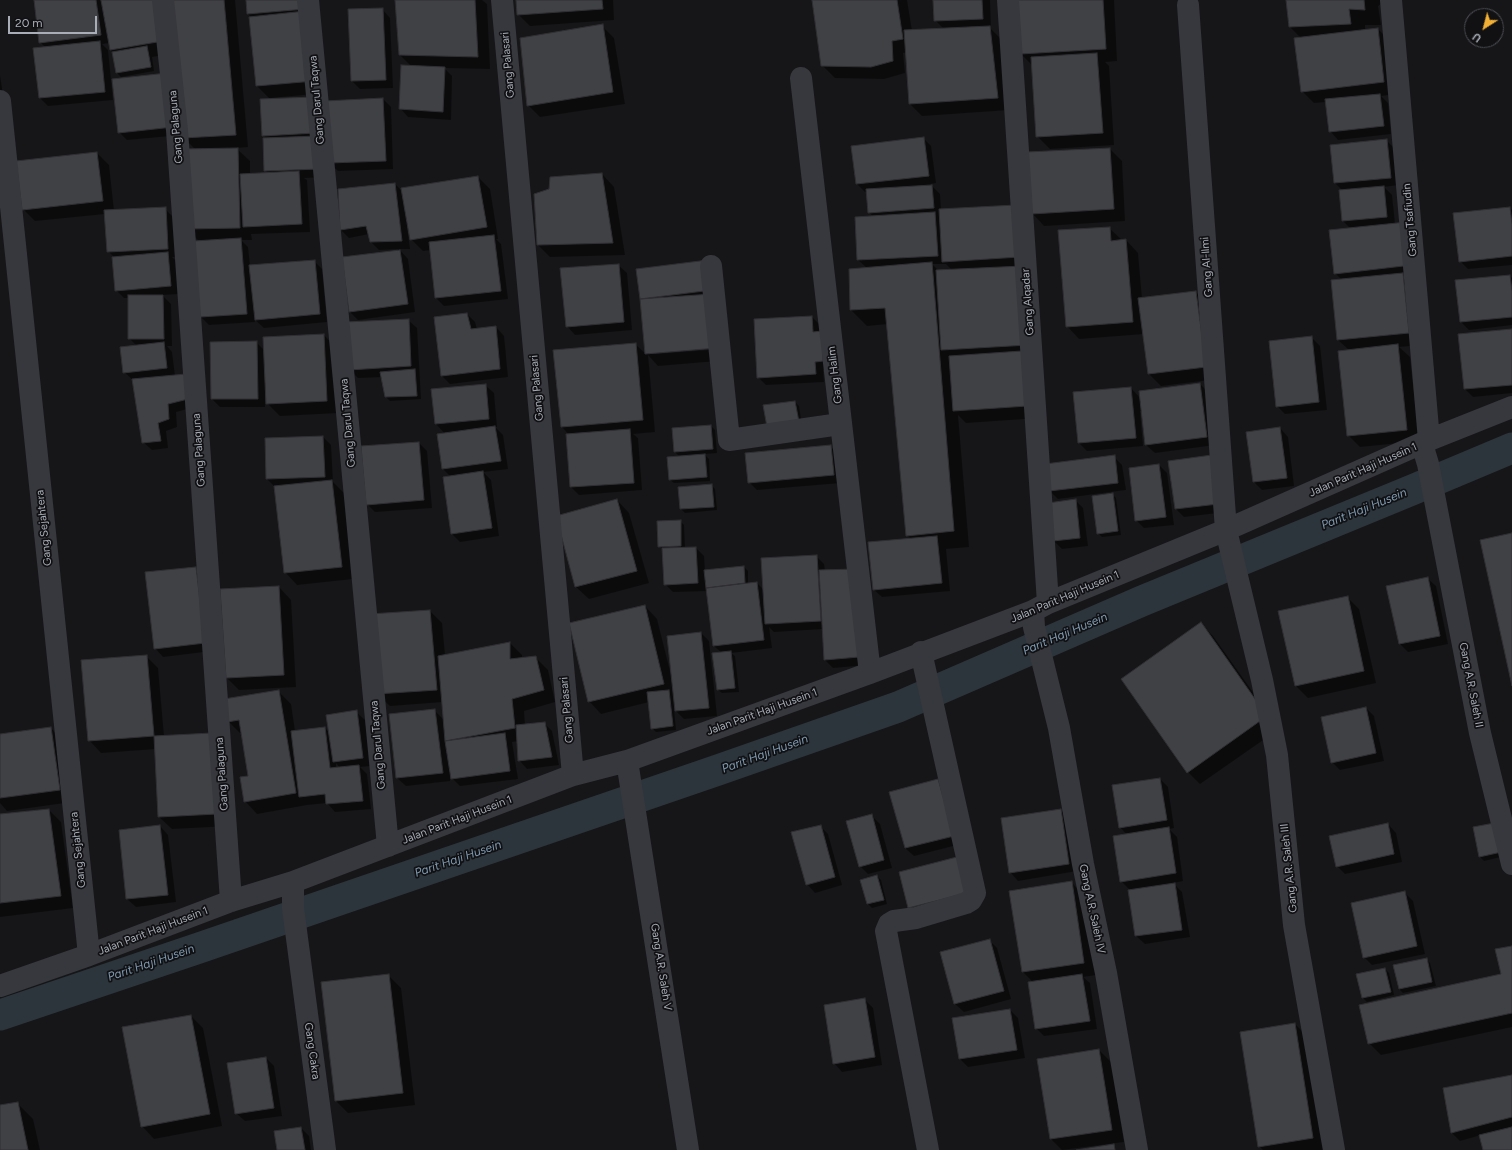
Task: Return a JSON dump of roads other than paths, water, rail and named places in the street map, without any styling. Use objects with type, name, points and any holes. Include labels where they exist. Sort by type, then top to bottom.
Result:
[{"type":"street","name":"Gang Palaguna","points":[[163,0],[177,130],[231,901]]},
{"type":"street","name":"Gang Darul Taqwa","points":[[308,0],[388,846]]},
{"type":"street","name":"Gang Palasari","points":[[502,0],[573,775]]},
{"type":"street","name":"Gang Alqadar","points":[[1008,0],[1038,614],[1045,669]]},
{"type":"street","name":"Gang Tsafiudin","points":[[1391,0],[1426,449],[1436,504]]},
{"type":"street","name":"Gang Al-llmi","points":[[1188,5],[1228,538],[1240,587]]},
{"type":"street","name":"Gang Halim","points":[[801,78],[870,673]]},
{"type":"street","name":"Gang Sejahtera","points":[[0,101],[89,955]]},
{"type":"street","points":[[711,266],[729,440],[840,424]]},
{"type":"street","name":"Jalan Parit Haji Husein 1","points":[[0,986],[89,955],[231,901],[292,882],[573,775],[627,761],[870,673],[923,661],[1228,538],[1426,449],[1512,406]]},
{"type":"street","name":"Gang A.R. Saleh II","points":[[1436,504],[1480,733],[1512,864]]},
{"type":"street","name":"Gang A.R. Saleh III","points":[[1240,587],[1262,680],[1277,755],[1294,925],[1334,1150]]},
{"type":"street","points":[[923,661],[975,893],[971,900],[916,918],[894,922],[889,924],[886,930],[928,1150]]},
{"type":"street","name":"Gang A.R. Saleh IV","points":[[1045,669],[1059,728],[1083,864],[1106,973],[1137,1150]]},
{"type":"street","name":"Gang A.R. Saleh V","points":[[627,761],[688,1150]]},
{"type":"street","name":"Gang Cakra","points":[[292,882],[293,908],[298,952],[325,1150]]},
{"type":"waterway","name":"Parit Haji Husein","points":[[0,1015],[898,707],[1142,601],[1512,448]]}]
